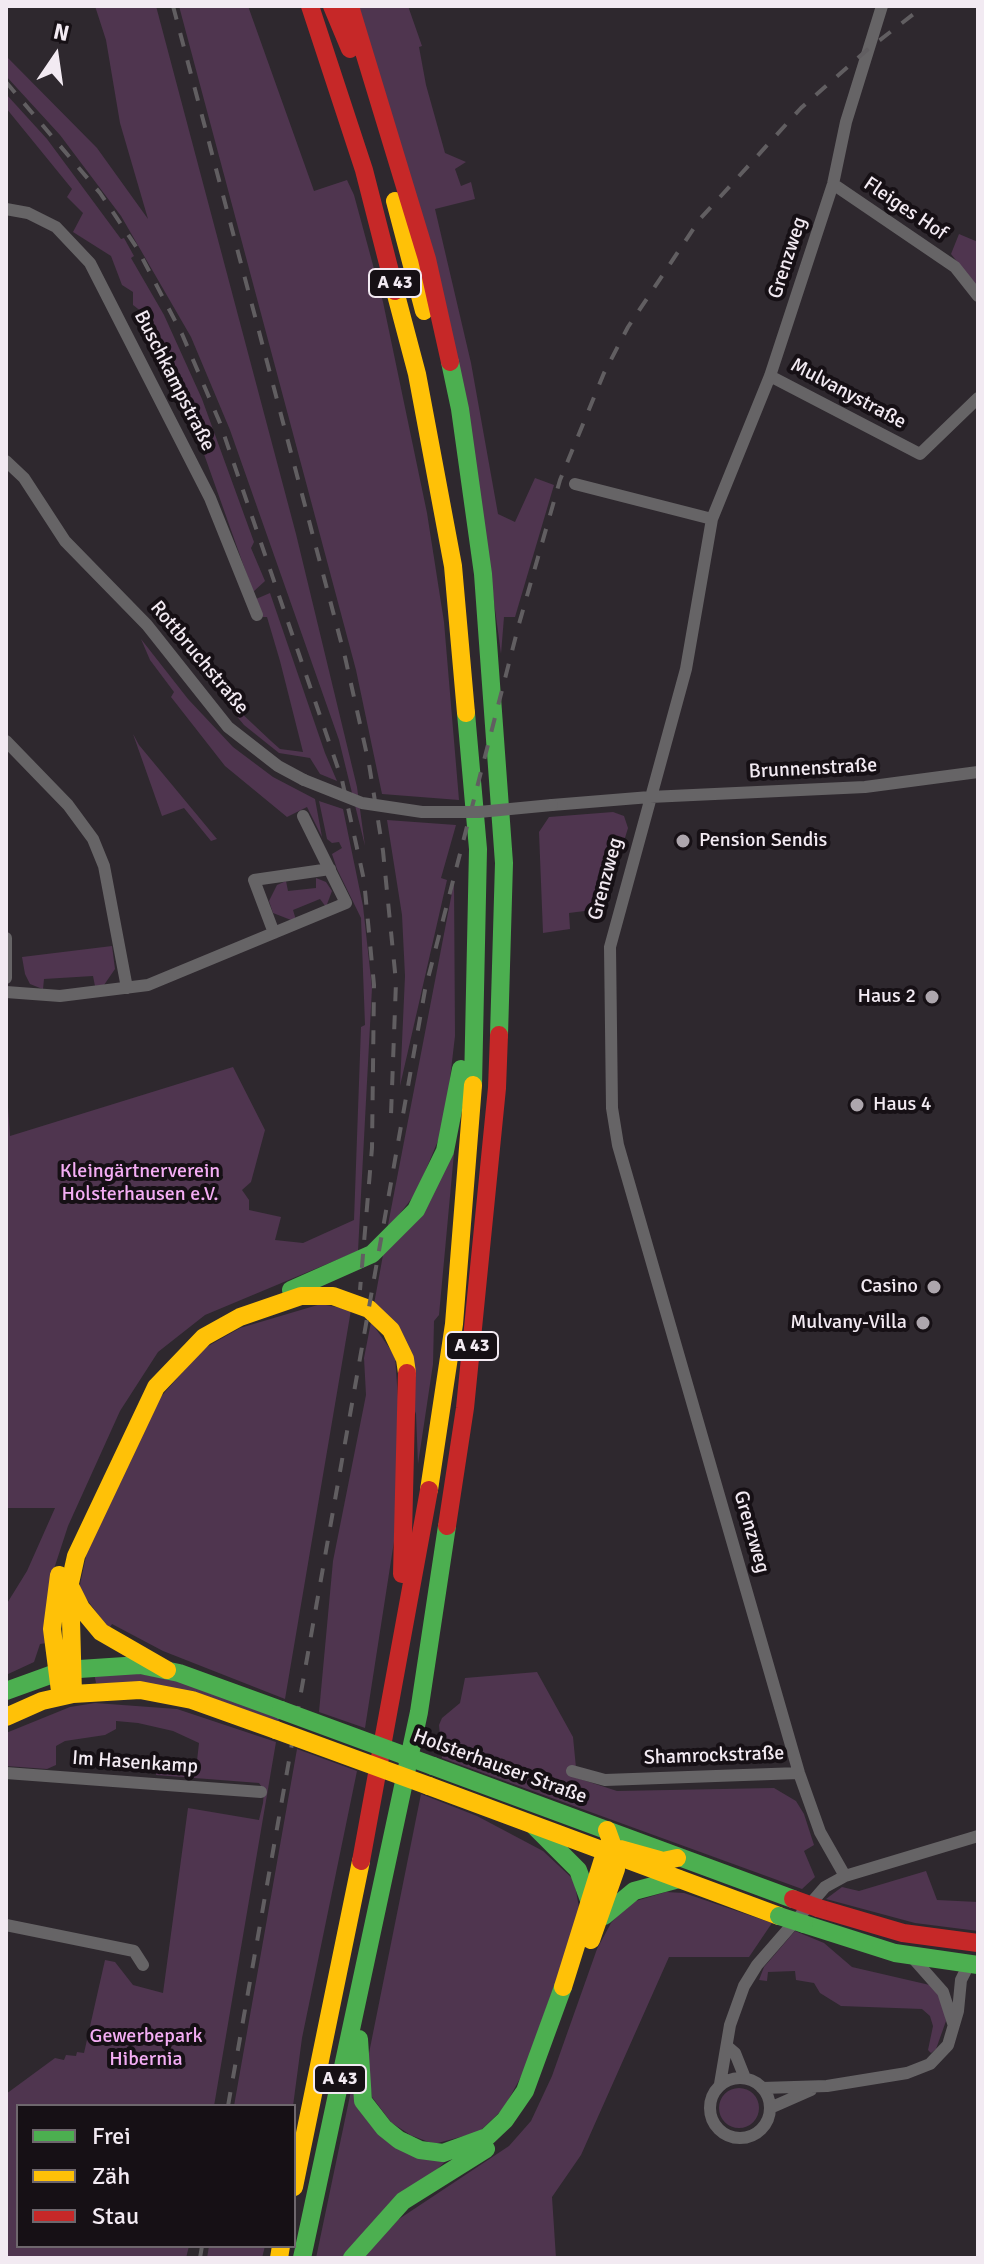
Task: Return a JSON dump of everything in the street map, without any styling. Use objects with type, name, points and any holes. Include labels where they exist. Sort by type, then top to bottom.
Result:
[{"type":"main road","name":"A 43","points":[[296,2177],[400,1662],[454,1324],[473,1104],[478,849],[453,566],[417,374],[390,264],[335,74],[310,6]]},
{"type":"main road","name":"A 43","points":[[302,2258],[419,1712],[465,1408],[497,1088],[504,863],[487,616],[466,470],[372,112],[332,6]]},
{"type":"main road","points":[[350,6],[427,259],[460,409],[466,470]]},
{"type":"main road","points":[[66,1695],[53,1597],[62,1562],[143,1389],[171,1354],[207,1325],[359,1263],[407,1221],[433,1181],[449,1136],[477,973]]},
{"type":"main road","points":[[64,1670],[70,1583],[76,1556],[132,1429],[156,1387],[180,1358],[204,1337],[240,1317],[301,1296],[343,1298],[369,1309],[391,1330],[408,1371],[408,1482],[399,1612],[400,1662]]},
{"type":"main road","points":[[70,1583],[81,1608],[96,1627],[167,1670]]},
{"type":"main road","name":"Holsterhauser Straße","points":[[6,1691],[64,1670],[114,1665],[167,1670],[818,1908],[903,1933],[978,1943]]},
{"type":"main road","points":[[6,1717],[66,1695],[120,1689],[162,1693],[276,1730],[613,1852],[779,1916],[912,1957],[973,1964]]},
{"type":"main road","points":[[533,1825],[578,1870],[589,1901]]},
{"type":"main road","points":[[352,2258],[403,2201],[503,2138],[527,2107],[615,1878],[607,1830]]},
{"type":"main road","points":[[381,1900],[382,1930],[357,2049],[363,2101],[399,2140],[420,2150],[443,2153],[487,2137],[505,2120],[525,2091],[580,1940],[597,1871],[613,1852],[639,1852],[663,1861],[677,1858]]},
{"type":"main road","points":[[601,1920],[634,1891],[679,1879]]},
{"type":"street","name":"Grenzweg","points":[[799,1773],[618,1145],[612,1108],[611,938],[686,669],[712,519],[770,376],[833,184],[846,122],[882,6]]},
{"type":"street","name":"Fleiges Hof","points":[[833,184],[955,267],[978,296]]},
{"type":"street","name":"Buschkampstraße","points":[[6,209],[28,213],[56,227],[90,263],[210,498],[257,615]]},
{"type":"street","name":"Mulvanystraße","points":[[770,376],[920,454],[978,398]]},
{"type":"street","name":"Rottbruchstraße","points":[[6,461],[24,478],[65,541],[147,625],[228,727],[268,759],[304,780],[362,803],[422,812],[650,797]]},
{"type":"street","points":[[575,484],[712,519]]},
{"type":"street","points":[[6,741],[68,805],[93,839],[104,866],[127,988]]},
{"type":"street","name":"Brunnenstraße","points":[[650,797],[836,790],[978,772]]},
{"type":"street","points":[[6,992],[60,996],[127,988],[165,979],[346,903],[303,816]]},
{"type":"street","points":[[274,933],[254,880],[330,869]]},
{"type":"street","points":[[6,938],[6,978]]},
{"type":"street","name":"Shamrockstraße","points":[[572,1771],[605,1780],[799,1773],[820,1832],[845,1876]]},
{"type":"street","name":"Im Hasenkamp","points":[[6,1773],[261,1792]]},
{"type":"street","points":[[762,2088],[770,2108],[768,2120],[756,2134],[740,2139],[723,2134],[715,2127],[709,2111],[712,2095],[720,2084],[733,2012],[757,1965],[825,1887],[845,1876],[978,1836]]},
{"type":"street","points":[[6,1925],[134,1951],[143,1965]]},
{"type":"street","points":[[912,1957],[943,1992],[953,2023]]},
{"type":"street","points":[[728,2047],[735,2053],[745,2078],[762,2088],[817,2087],[924,2068],[944,2053],[961,1980],[973,1964]]},
{"type":"street","points":[[720,2084],[745,2078]]},
{"type":"street","points":[[770,2108],[817,2087]]},
{"type":"green space","points":[[95,6],[156,6],[296,534],[357,787],[365,846],[339,740],[230,430],[191,337],[121,216],[60,135],[6,76],[6,56],[97,148],[148,219],[120,123],[106,40]]},
{"type":"green space","points":[[179,6],[248,6],[314,191],[347,180],[354,195],[383,302],[427,513],[444,622],[459,800],[382,794],[356,670]]},
{"type":"green space","points":[[356,6],[408,6],[422,46],[419,47],[426,85],[445,153],[466,162],[455,169],[461,186],[471,182],[475,199],[435,209],[471,363],[498,514],[515,522],[535,478],[554,485],[515,617],[504,617],[501,654],[482,512]]},
{"type":"green space","points":[[6,94],[47,139],[121,239],[124,238],[134,256],[131,258],[164,315],[202,399],[254,542],[251,548],[265,581],[253,592],[188,409],[180,401],[179,389],[142,312],[133,305],[133,292],[122,285],[111,256],[73,232],[83,213],[67,197],[72,189],[6,108]]},
{"type":"green space","points":[[959,234],[978,242],[978,288],[951,254]]},
{"type":"green space","points":[[270,593],[337,781],[320,774],[310,758],[279,753],[244,725],[175,641],[221,694],[280,749],[303,752],[267,617],[263,617],[256,599]]},
{"type":"green space","points":[[141,639],[188,699],[233,747],[273,777],[315,799],[322,837],[307,807],[287,817],[225,766],[171,697],[174,692],[150,660]]},
{"type":"green space","points":[[133,734],[217,839],[211,841],[184,808],[162,816]]},
{"type":"green space","name":"Kleingärtnerverein Holsterhausen e.V.","points":[[319,801],[343,809],[363,906],[372,988],[358,1251],[205,1315],[158,1352],[120,1411],[68,1526],[53,1572],[47,1643],[40,1644],[34,1662],[6,1675],[6,1605],[27,1571],[55,1508],[6,1508],[6,1078],[10,1136],[233,1067],[265,1130],[251,1182],[242,1190],[249,1200],[249,1210],[281,1217],[275,1240],[303,1243],[354,1220],[361,1027],[365,1025],[361,918],[337,869],[332,854],[342,848],[339,842],[332,843],[327,839]]},
{"type":"green space","points":[[613,812],[624,816],[628,828],[605,904],[600,909],[569,913],[570,929],[543,933],[539,832],[549,817]]},
{"type":"green space","points":[[387,820],[456,825],[441,878],[447,880],[400,1086],[405,976],[402,915]]},
{"type":"green space","points":[[316,878],[326,882],[332,891],[326,907],[320,899],[293,910],[296,920],[273,913],[269,901],[277,885],[286,881],[288,891],[316,888]]},
{"type":"green space","points":[[454,882],[455,1036],[440,1136],[416,1193],[387,1230]]},
{"type":"green space","points":[[112,946],[115,969],[104,985],[95,986],[93,976],[44,979],[43,989],[30,984],[25,974],[22,957]]},
{"type":"green space","points":[[454,1153],[439,1315],[434,1321],[433,1364],[418,1464],[416,1414],[374,1304],[383,1255]]},
{"type":"green space","points":[[321,1304],[351,1310],[285,1699],[163,1651],[112,1624],[109,1629],[79,1589],[88,1547],[158,1400],[203,1349],[240,1328]]},
{"type":"green space","points":[[371,1322],[395,1356],[399,1413],[395,1535],[365,1728],[319,1712],[333,1561],[366,1395],[364,1358]]},
{"type":"green space","points":[[125,1672],[173,1679],[279,1716],[278,1724],[134,1683],[96,1683],[94,1673]]},
{"type":"green space","points":[[537,1672],[573,1737],[577,1778],[617,1791],[774,1788],[796,1801],[804,1814],[814,1845],[804,1851],[815,1877],[802,1889],[442,1758],[439,1725],[442,1718],[460,1703],[465,1678]]},
{"type":"green space","name":"Gewerbepark Hibernia","points":[[95,1703],[177,1709],[276,1742],[214,2104],[16,2104],[16,2248],[188,2248],[186,2258],[6,2258],[6,2094],[55,2058],[64,2060],[66,2055],[84,2053],[105,1960],[115,1962],[133,1985],[163,1993],[188,1808],[259,1820],[263,1803],[264,1790],[259,1783],[156,1775],[157,1770],[190,1773],[196,1770],[199,1743],[173,1731],[138,1723],[116,1721],[116,1729],[105,1735],[65,1741],[56,1746],[56,1765],[47,1769],[6,1766],[6,1733],[70,1707]]},
{"type":"green space","points":[[297,1749],[357,1771],[302,2038],[293,2104],[234,2104]]},
{"type":"green space","points":[[421,1794],[477,1816],[543,1851],[574,1880],[580,1913],[524,2071],[504,2108],[479,2132],[434,2144],[397,2130],[372,2097],[367,2063]]},
{"type":"green space","points":[[926,1871],[937,1900],[978,1902],[978,1931],[915,1923],[826,1899],[842,1887],[859,1891]]},
{"type":"green space","points":[[666,1892],[684,1893],[772,1923],[749,1957],[669,1957],[581,2155],[552,2197],[556,2258],[362,2258],[399,2219],[509,2146],[531,2121],[552,2076],[597,1949],[611,1923],[629,1903]]},
{"type":"green space","points":[[795,1931],[824,1943],[852,1967],[934,1986],[945,2010],[946,2021],[936,2049],[931,2053],[928,2050],[933,2026],[930,2016],[922,2009],[841,2006],[820,1993],[814,1983],[796,1980],[795,1971],[768,1972],[767,1981],[759,1980],[764,1967]]},
{"type":"green space","points":[[352,2086],[356,2100],[448,2159],[343,2258],[316,2258]]},
{"type":"green space","points":[[739,2088],[753,2094],[759,2108],[753,2122],[739,2128],[725,2122],[719,2108],[725,2094]]},
{"type":"green space","points":[[209,2248],[264,2248],[262,2258],[207,2258]]},
{"type":"railway","points":[[173,6],[345,657],[369,764],[383,851],[396,982],[391,1115]]},
{"type":"railway","points":[[228,2104],[425,990],[519,624],[560,480],[604,373],[628,327],[700,219],[801,108],[867,50],[924,6]]},
{"type":"railway","points":[[6,82],[100,193],[137,248],[182,334],[220,423],[342,780],[364,880],[374,985],[372,1148],[360,1290]]},
{"type":"railway","points":[[200,2258],[202,2248]]},
{"type":"traffic: fast","points":[[450,362],[460,409],[483,574],[504,863],[499,1035]]},
{"type":"traffic: fast","points":[[466,713],[478,849],[473,1085]]},
{"type":"traffic: fast","points":[[291,1290],[372,1254],[416,1210],[445,1151],[461,1069]]},
{"type":"traffic: fast","points":[[302,2258],[419,1712],[447,1526]]},
{"type":"traffic: fast","points":[[6,1691],[64,1670],[140,1665],[179,1673],[281,1710]]},
{"type":"traffic: fast","points":[[281,1710],[433,1766]]},
{"type":"traffic: fast","points":[[433,1766],[793,1899]]},
{"type":"traffic: fast","points":[[533,1825],[578,1870],[589,1900]]},
{"type":"traffic: fast","points":[[604,1916],[634,1891],[679,1879]]},
{"type":"traffic: fast","points":[[779,1916],[804,1924]]},
{"type":"traffic: fast","points":[[804,1924],[895,1953],[978,1965]]},
{"type":"traffic: fast","points":[[359,2039],[363,2101],[384,2128],[399,2140],[420,2150],[443,2153],[487,2137],[505,2120],[525,2091],[563,1987]]},
{"type":"traffic: fast","points":[[352,2258],[403,2201],[486,2149]]},
{"type":"traffic: slow","points":[[395,201],[424,311]]},
{"type":"traffic: slow","points":[[395,291],[417,374],[453,566],[466,713]]},
{"type":"traffic: slow","points":[[429,1490],[454,1324],[473,1085]]},
{"type":"traffic: slow","points":[[73,1694],[70,1583],[76,1556],[156,1387],[204,1337],[240,1317],[301,1296],[333,1296],[369,1309],[391,1330],[405,1359],[407,1373]]},
{"type":"traffic: slow","points":[[59,1575],[52,1629],[60,1691]]},
{"type":"traffic: slow","points":[[71,1588],[81,1608],[101,1632],[167,1670]]},
{"type":"traffic: slow","points":[[6,1717],[42,1701],[73,1694],[140,1690],[192,1700],[276,1730]]},
{"type":"traffic: slow","points":[[276,1730],[429,1786]]},
{"type":"traffic: slow","points":[[429,1786],[779,1916]]},
{"type":"traffic: slow","points":[[591,1940],[616,1869],[616,1855],[607,1830]]},
{"type":"traffic: slow","points":[[563,1987],[603,1859],[612,1850],[620,1849],[663,1861],[677,1858]]},
{"type":"traffic: slow","points":[[296,2177],[361,1861]]},
{"type":"traffic: slow","points":[[279,2258],[281,2248]]},
{"type":"traffic: jam","points":[[310,6],[364,170],[395,291]]},
{"type":"traffic: jam","points":[[332,6],[350,49]]},
{"type":"traffic: jam","points":[[350,6],[427,259],[450,362]]},
{"type":"traffic: jam","points":[[447,1526],[465,1408],[497,1088],[499,1035]]},
{"type":"traffic: jam","points":[[402,1574],[407,1373]]},
{"type":"traffic: jam","points":[[361,1861],[429,1490]]},
{"type":"traffic: jam","points":[[793,1899],[818,1908]]},
{"type":"traffic: jam","points":[[818,1908],[903,1933],[978,1943]]},
{"type":"place","name":"Pension Sendis","points":[[683,841]]},
{"type":"place","name":"Haus 2","points":[[932,997]]},
{"type":"place","name":"Haus 4","points":[[857,1105]]},
{"type":"place","name":"Casino","points":[[934,1287]]},
{"type":"place","name":"Mulvany-Villa","points":[[923,1323]]}]
